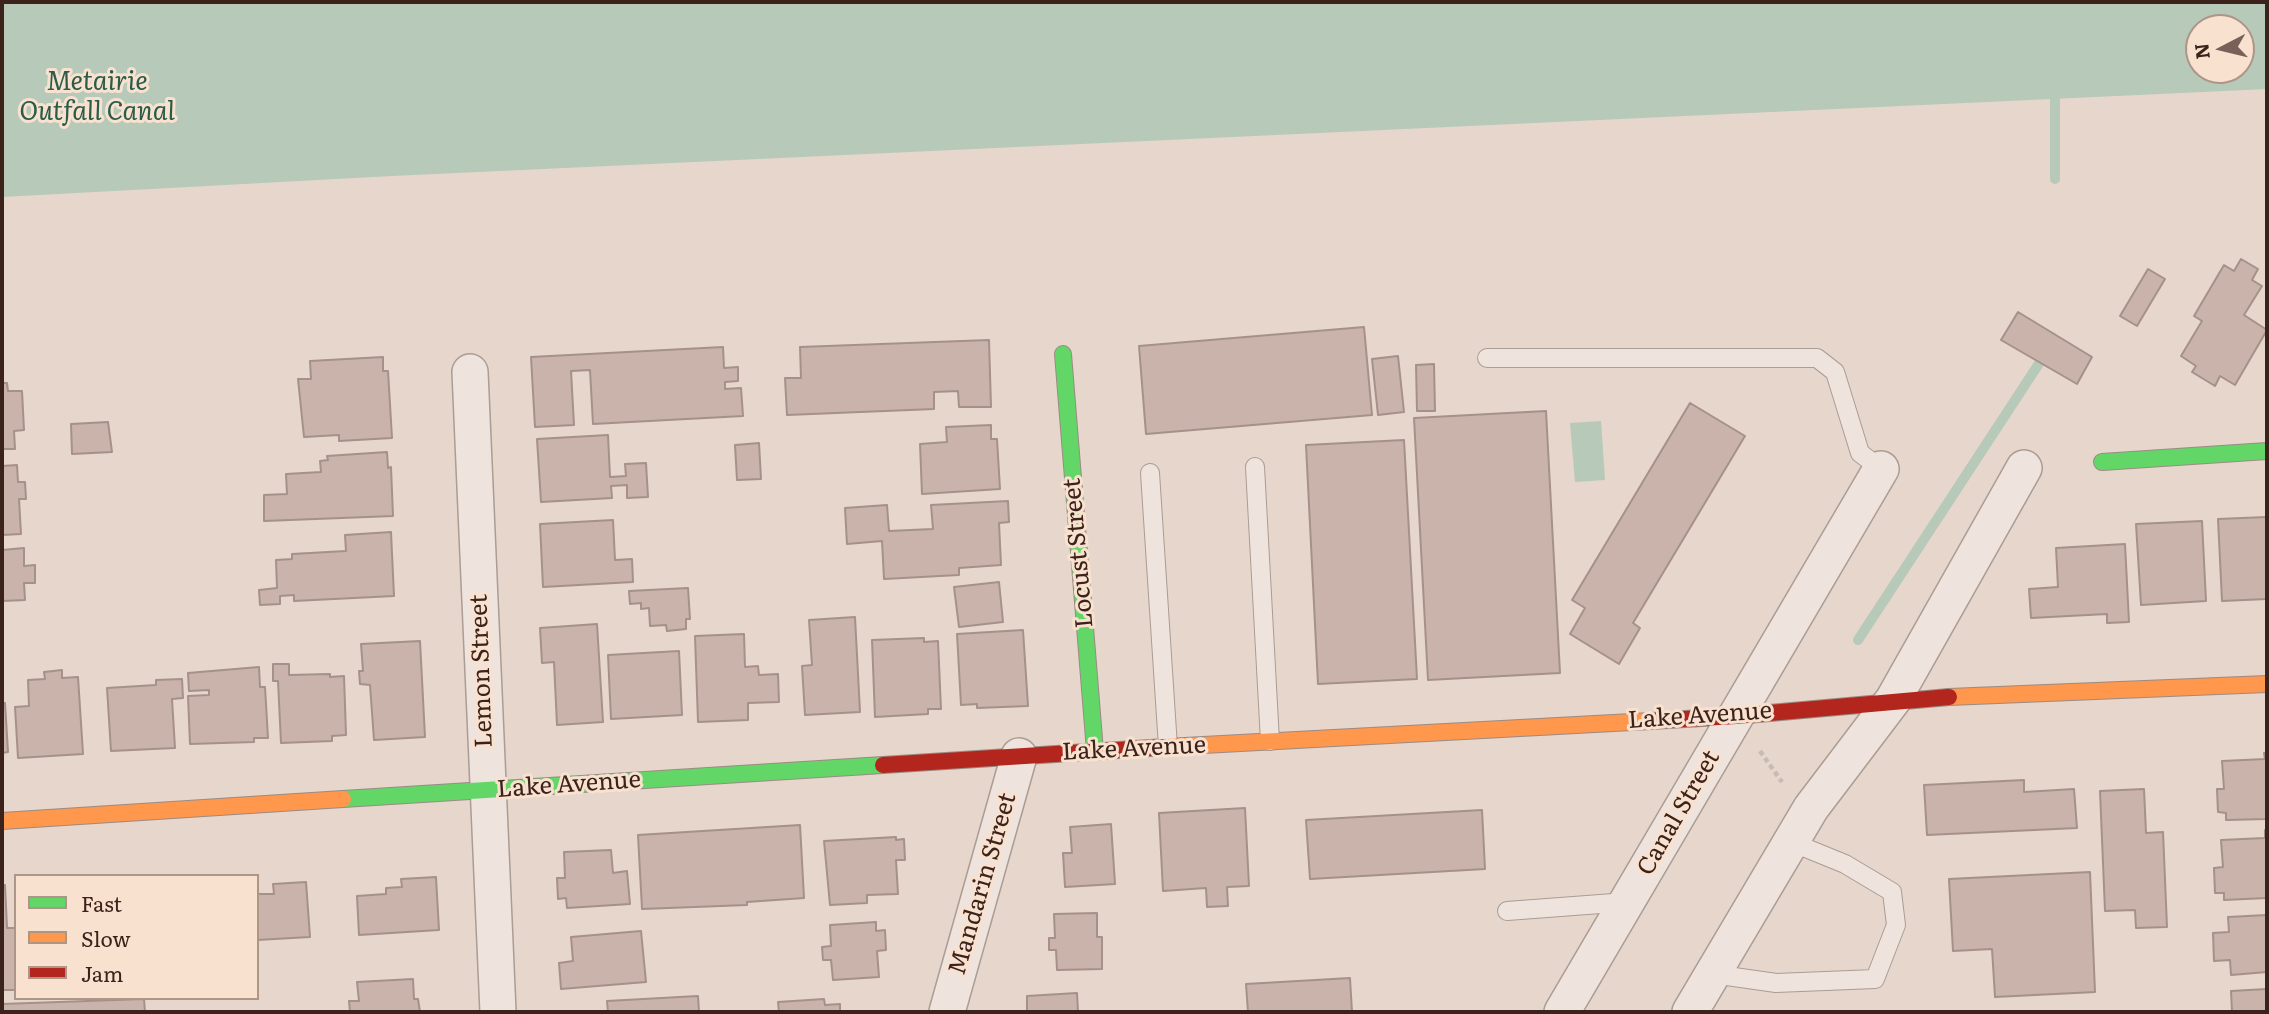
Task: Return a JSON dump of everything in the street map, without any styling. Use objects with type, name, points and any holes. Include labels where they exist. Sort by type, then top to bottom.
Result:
[{"type":"street","name":"Locust Street","points":[[1063,354],[1095,751]]},
{"type":"street","name":"Lemon Street","points":[[470,372],[498,1012]]},
{"type":"street","points":[[2102,462],[2267,451]]},
{"type":"street","points":[[1690,1012],[1811,808],[1893,700],[2024,468]]},
{"type":"street","name":"Canal Street","points":[[1562,1012],[1881,469]]},
{"type":"street","name":"Lake Avenue","points":[[2,821],[1095,751],[1736,716],[1829,704],[1893,700],[2267,684]]},
{"type":"street","name":"Mandarin Street","points":[[947,1012],[1018,756]]},
{"type":"lane","points":[[1487,358],[1817,358],[1835,372],[1860,453],[1881,469]]},
{"type":"lane","points":[[1255,467],[1270,741]]},
{"type":"lane","points":[[1150,473],[1168,747]]},
{"type":"lane","points":[[1713,974],[1776,983],[1875,979],[1896,925],[1892,892],[1845,864],[1791,842]]},
{"type":"lane","points":[[1507,911],[1627,902]]},
{"type":"water","name":"Metairie Outfall Canal","points":[[2,2],[2267,2],[2267,89],[392,176],[2,197]]},
{"type":"water","points":[[1601,421],[1605,480],[1575,482],[1570,423]]},
{"type":"building","points":[[2241,259],[2258,269],[2252,280],[2262,286],[2244,315],[2267,330],[2235,385],[2220,376],[2215,386],[2192,372],[2196,366],[2181,356],[2202,321],[2194,316],[2224,265],[2234,271]]},
{"type":"building","points":[[2148,269],[2165,279],[2137,326],[2120,316]]},
{"type":"building","points":[[2018,312],[2092,357],[2077,384],[2001,340]]},
{"type":"building","points":[[1364,327],[1372,415],[1146,434],[1139,346]]},
{"type":"building","points":[[989,340],[991,407],[959,407],[958,391],[934,392],[934,409],[787,415],[785,378],[801,378],[800,347]]},
{"type":"building","points":[[723,347],[724,368],[738,367],[738,381],[725,382],[725,389],[741,388],[743,416],[593,424],[590,370],[571,371],[574,425],[535,427],[531,357]]},
{"type":"building","points":[[1398,356],[1404,412],[1378,415],[1372,359]]},
{"type":"building","points":[[383,357],[383,371],[388,371],[392,438],[339,441],[339,435],[304,437],[298,379],[311,379],[310,361]]},
{"type":"building","points":[[1434,364],[1435,411],[1417,411],[1416,365]]},
{"type":"building","points":[[2,383],[7,383],[8,391],[22,391],[24,430],[14,431],[15,449],[2,449]]},
{"type":"building","points":[[1690,403],[1745,436],[1633,623],[1640,628],[1619,664],[1570,634],[1585,608],[1572,600]]},
{"type":"building","points":[[1546,411],[1560,673],[1428,680],[1414,418]]},
{"type":"building","points":[[108,422],[112,452],[72,454],[71,424]]},
{"type":"building","points":[[991,425],[991,439],[997,439],[1000,489],[922,494],[920,444],[947,442],[946,427]]},
{"type":"building","points":[[608,435],[610,477],[626,476],[625,464],[646,463],[648,497],[627,498],[627,485],[611,486],[612,498],[541,502],[537,439]]},
{"type":"building","points":[[1404,440],[1417,679],[1318,684],[1306,445]]},
{"type":"building","points":[[759,443],[761,479],[737,480],[735,445]]},
{"type":"building","points":[[387,452],[388,468],[391,467],[393,516],[264,521],[264,495],[287,494],[286,474],[321,472],[320,461],[328,460],[327,456]]},
{"type":"building","points":[[17,465],[18,482],[25,482],[26,499],[19,499],[21,534],[2,535],[2,466]]},
{"type":"building","points":[[1008,501],[1009,522],[999,523],[1001,565],[959,568],[959,575],[884,579],[882,541],[847,544],[845,508],[887,505],[889,531],[933,529],[931,505]]},
{"type":"building","points":[[2267,517],[2267,599],[2222,601],[2218,519]]},
{"type":"building","points":[[613,520],[615,560],[632,559],[633,582],[543,587],[540,524]]},
{"type":"building","points":[[2202,521],[2206,601],[2141,605],[2136,524]]},
{"type":"building","points":[[391,532],[394,596],[294,601],[294,595],[280,596],[280,604],[260,605],[259,590],[277,588],[276,560],[292,559],[292,554],[346,551],[345,535]]},
{"type":"building","points":[[2125,544],[2129,622],[2107,623],[2107,614],[2031,618],[2029,589],[2058,587],[2056,548]]},
{"type":"building","points":[[24,548],[24,566],[35,565],[35,583],[24,583],[25,600],[2,601],[2,550]]},
{"type":"building","points":[[999,582],[1003,622],[959,627],[954,587]]},
{"type":"building","points":[[688,588],[690,619],[686,619],[686,629],[667,631],[666,625],[650,626],[649,608],[641,609],[641,603],[630,604],[629,591]]},
{"type":"building","points":[[855,617],[860,712],[805,715],[802,666],[812,665],[809,620]]},
{"type":"building","points":[[597,624],[603,722],[557,725],[554,662],[542,663],[540,628]]},
{"type":"building","points":[[1023,630],[1028,706],[977,708],[977,704],[961,705],[957,634]]},
{"type":"building","points":[[744,634],[745,667],[758,666],[759,675],[778,674],[779,702],[748,703],[748,720],[698,722],[695,636]]},
{"type":"building","points":[[924,638],[924,642],[938,641],[941,709],[928,709],[928,714],[875,717],[872,640]]},
{"type":"building","points":[[420,641],[425,737],[374,740],[370,685],[360,684],[359,671],[363,671],[361,644]]},
{"type":"building","points":[[679,651],[682,715],[611,719],[608,655]]},
{"type":"building","points":[[273,664],[289,664],[289,675],[344,676],[346,735],[332,736],[332,741],[281,743],[278,681],[273,681]]},
{"type":"building","points":[[259,667],[260,687],[265,687],[268,738],[254,738],[254,742],[190,744],[188,696],[209,695],[209,690],[189,691],[188,673]]},
{"type":"building","points":[[62,670],[62,678],[78,677],[83,754],[18,758],[15,707],[29,706],[28,680],[45,679],[44,672]]},
{"type":"building","points":[[182,679],[183,698],[172,699],[175,748],[111,751],[107,688],[156,685],[156,680]]},
{"type":"building","points":[[2,703],[5,703],[8,752],[2,753]]},
{"type":"building","points":[[2264,753],[2267,753],[2267,819],[2226,820],[2226,813],[2218,812],[2217,789],[2224,789],[2222,761],[2265,759]]},
{"type":"building","points":[[2024,780],[2024,792],[2074,789],[2077,828],[1927,835],[1924,785]]},
{"type":"building","points":[[2144,789],[2146,833],[2163,832],[2167,927],[2136,928],[2135,910],[2105,911],[2100,791]]},
{"type":"building","points":[[1245,808],[1249,886],[1227,887],[1228,906],[1207,907],[1206,888],[1163,891],[1159,813]]},
{"type":"building","points":[[1482,810],[1485,869],[1310,879],[1306,820]]},
{"type":"building","points":[[1111,824],[1115,884],[1065,887],[1063,853],[1072,853],[1070,827]]},
{"type":"building","points":[[800,825],[804,898],[747,902],[747,905],[642,909],[638,835]]},
{"type":"building","points":[[2265,830],[2267,898],[2224,900],[2224,893],[2215,893],[2214,868],[2223,867],[2221,840],[2265,838]]},
{"type":"building","points":[[896,837],[896,840],[904,839],[905,860],[896,860],[898,894],[867,895],[867,903],[830,905],[824,841]]},
{"type":"building","points":[[611,850],[613,873],[627,871],[630,904],[567,908],[566,898],[558,899],[557,878],[565,878],[564,852]]},
{"type":"building","points":[[2090,872],[2095,992],[1995,997],[1992,949],[1953,951],[1949,879]]},
{"type":"building","points":[[436,877],[439,930],[359,935],[357,896],[386,894],[386,888],[402,887],[401,879]]},
{"type":"building","points":[[306,882],[310,937],[259,940],[259,894],[274,894],[273,884]]},
{"type":"building","points":[[2,885],[5,885],[7,928],[14,928],[14,990],[2,990]]},
{"type":"building","points":[[1097,913],[1097,937],[1102,937],[1102,969],[1057,970],[1056,950],[1049,950],[1049,938],[1055,938],[1054,914]]},
{"type":"building","points":[[2267,915],[2267,972],[2231,975],[2230,960],[2214,961],[2213,933],[2229,932],[2228,917]]},
{"type":"building","points":[[876,922],[876,931],[885,930],[886,950],[877,951],[879,977],[833,980],[831,960],[823,960],[822,947],[831,946],[830,925]]},
{"type":"building","points":[[641,931],[646,982],[561,989],[559,963],[573,961],[571,937]]},
{"type":"building","points":[[1350,978],[1352,1012],[1248,1012],[1246,984]]},
{"type":"building","points":[[413,979],[414,999],[418,999],[420,1012],[350,1012],[349,1001],[359,1001],[357,982]]},
{"type":"building","points":[[2267,989],[2267,1012],[2232,1012],[2231,991]]},
{"type":"building","points":[[1077,993],[1078,1012],[1027,1012],[1027,996]]},
{"type":"building","points":[[698,996],[699,1012],[608,1012],[607,1001]]},
{"type":"building","points":[[824,999],[825,1005],[840,1004],[840,1012],[779,1012],[778,1002]]},
{"type":"building","points":[[144,1000],[145,1012],[2,1012],[2,1004]]},
{"type":"waterway","points":[[2055,99],[2055,179]]},
{"type":"waterway","points":[[1858,640],[2040,362]]},
{"type":"traffic: fast","points":[[1063,354],[1095,751]]},
{"type":"traffic: fast","points":[[2102,462],[2267,451]]},
{"type":"traffic: fast","points":[[343,799],[883,765]]},
{"type":"traffic: slow","points":[[1949,697],[2267,684]]},
{"type":"traffic: slow","points":[[1166,747],[1651,721]]},
{"type":"traffic: slow","points":[[2,821],[343,799]]},
{"type":"traffic: jam","points":[[1651,721],[1949,697]]},
{"type":"traffic: jam","points":[[883,765],[1166,747]]}]
